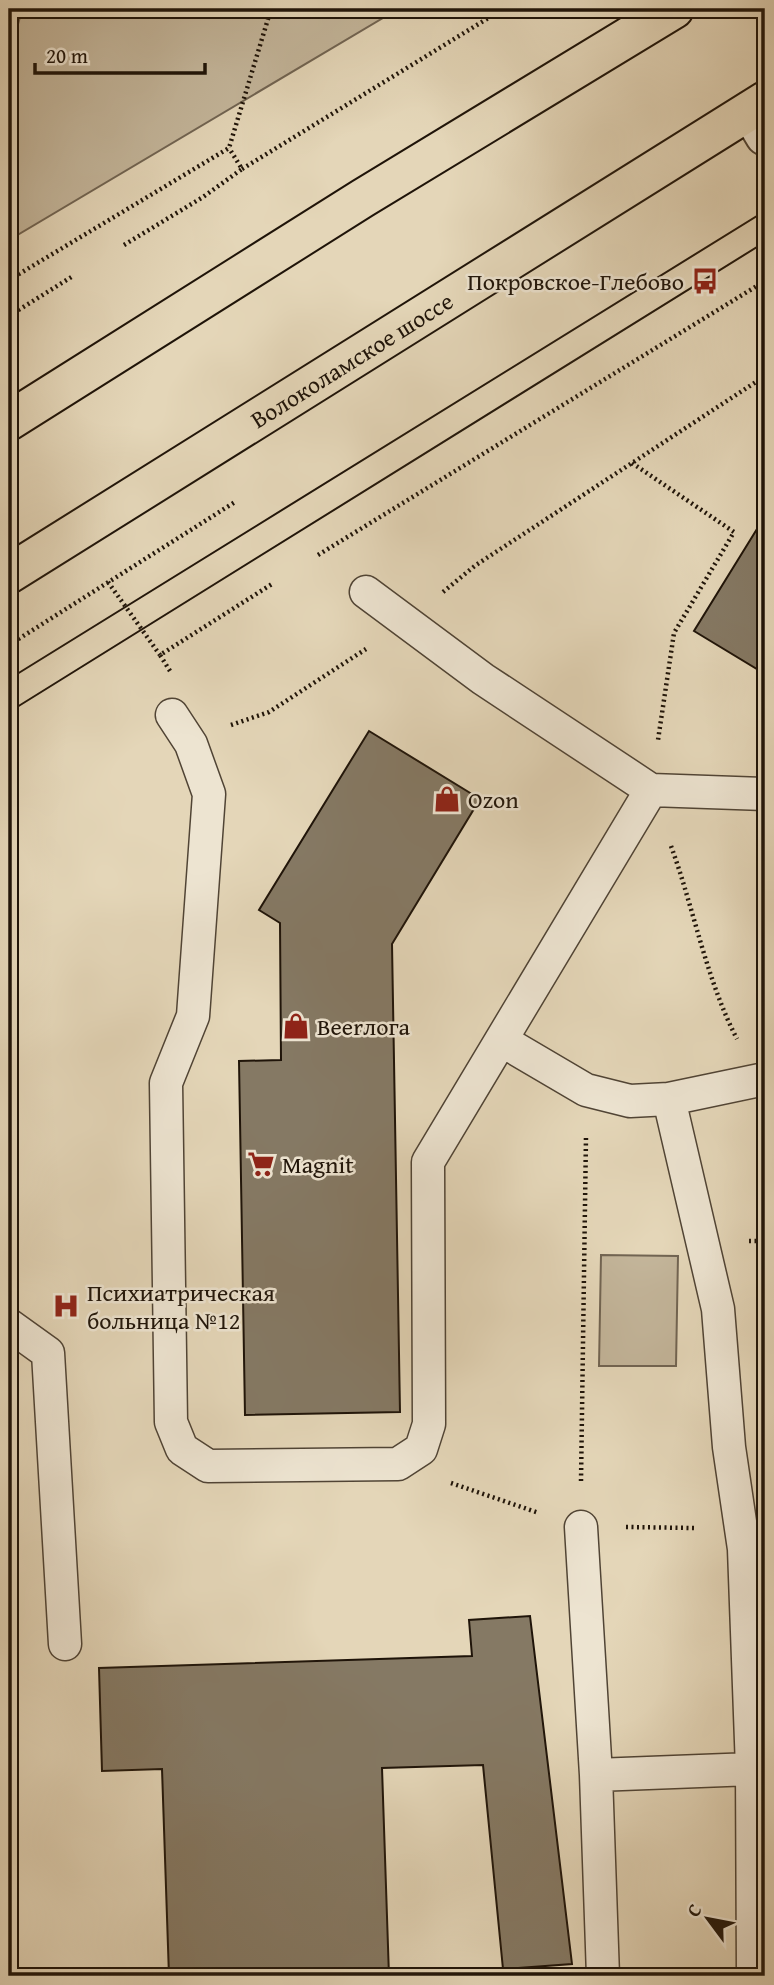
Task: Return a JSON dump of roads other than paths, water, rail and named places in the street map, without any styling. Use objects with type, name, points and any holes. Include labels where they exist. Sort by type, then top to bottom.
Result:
[{"type":"main road","points":[[9,421],[351,206],[674,9]]},
{"type":"main road","name":"Волоколамское шоссе","points":[[9,573],[760,116]]},
{"type":"lane","points":[[366,592],[483,678],[651,790],[765,794]]},
{"type":"lane","points":[[172,715],[191,744],[209,794],[193,1016],[166,1083],[171,1422],[182,1449],[208,1466],[398,1464],[421,1449],[429,1424],[428,1162],[651,790]]},
{"type":"lane","points":[[501,1040],[586,1090],[630,1101],[669,1099],[762,1081]]},
{"type":"lane","points":[[669,1099],[718,1309],[729,1447],[744,1549],[752,1769],[753,1976]]},
{"type":"lane","points":[[9,1325],[48,1353],[65,1644]]},
{"type":"lane","points":[[581,1527],[596,1775],[603,1976]]},
{"type":"lane","points":[[596,1775],[752,1769]]},
{"type":"tram line","points":[[9,679],[765,211]]},
{"type":"tram line","points":[[9,712],[765,242]]},
{"type":"place","name":"Покровское-Глебово","points":[[705,281]]},
{"type":"place","name":"Ozon","points":[[447,799]]},
{"type":"place","name":"Beerлога","points":[[296,1026]]},
{"type":"place","name":"Magnit","points":[[261,1164]]},
{"type":"place","name":"Психиатрическая больница №12","points":[[66,1306]]}]
